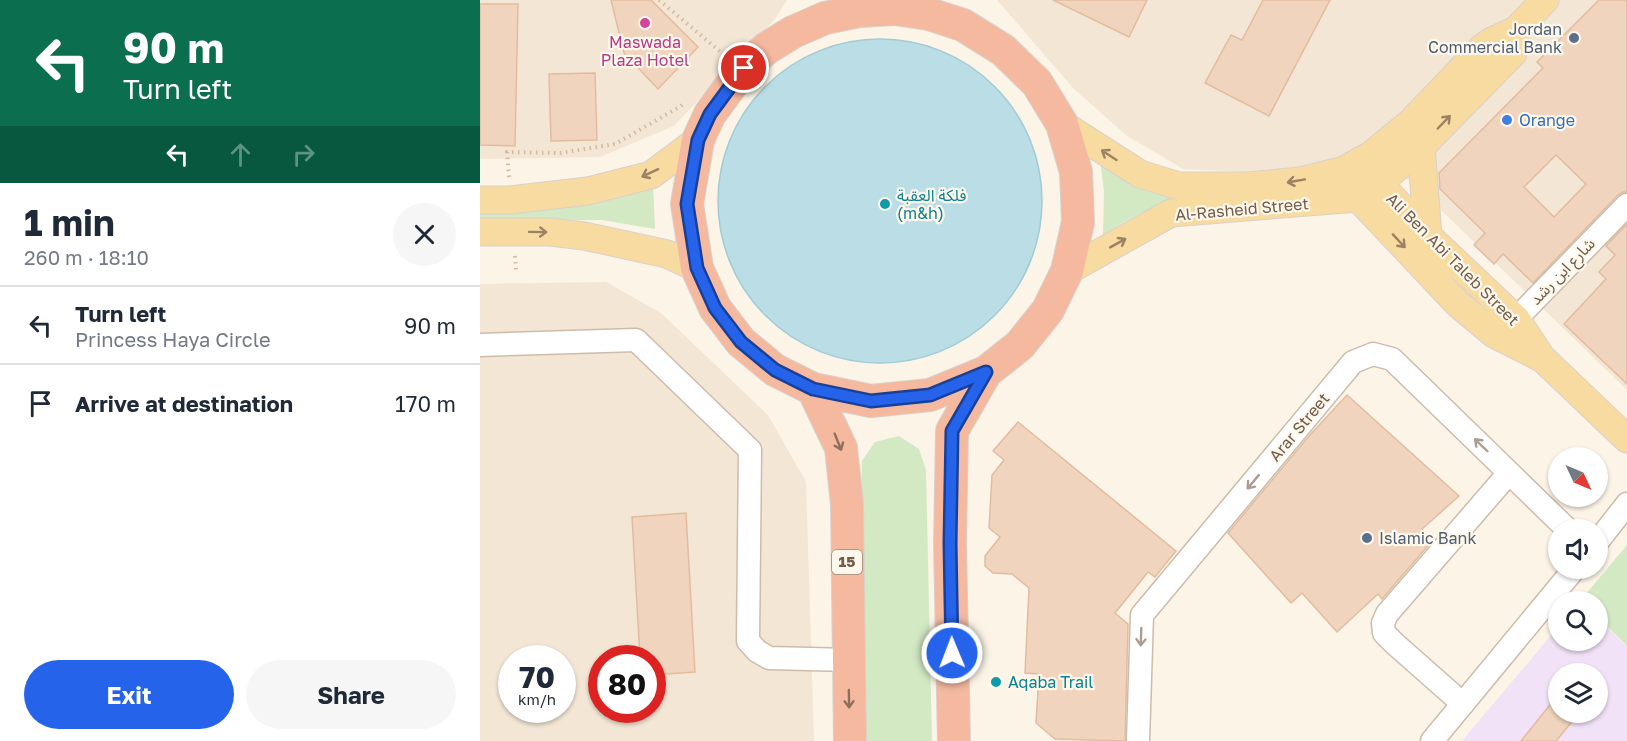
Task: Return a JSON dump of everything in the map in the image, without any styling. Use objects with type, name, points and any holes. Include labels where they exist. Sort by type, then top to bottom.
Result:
[{"type":"highway","points":[[793,32],[807,0]]},
{"type":"highway","points":[[895,9],[929,15],[956,13],[1003,50],[1037,83],[1062,124],[1076,172],[1078,222],[1067,271],[1048,310],[1020,345],[986,372],[930,395],[871,401],[813,389],[775,370],[741,342],[715,308],[697,268],[687,204],[698,140],[710,114],[744,68],[767,48],[793,32],[825,18],[860,11],[895,9]]},
{"type":"highway","points":[[954,741],[950,543],[952,431],[986,372]]},
{"type":"highway","name":"15","points":[[813,389],[842,448],[847,504],[850,741]]},
{"type":"main road","name":"Al-Rasheid Street","points":[[1062,124],[1140,174],[1179,186],[1248,186],[1285,183],[1344,170],[1371,155],[1410,123],[1482,48],[1516,30],[1545,0]]},
{"type":"main road","name":"Al-Rasheid Street","points":[[1067,271],[1171,213],[1369,191],[1421,147],[1513,53],[1516,30]]},
{"type":"main road","points":[[480,200],[510,200],[588,191],[651,175],[698,140]]},
{"type":"main road","points":[[1421,147],[1428,236]]},
{"type":"main road","name":"Ali Ben Abi Taleb Street","points":[[1344,170],[1428,236],[1513,331],[1626,435]]},
{"type":"main road","points":[[1369,191],[1458,304],[1494,334],[1513,331]]},
{"type":"main road","points":[[480,232],[550,232],[603,240],[667,254],[697,268]]},
{"type":"street","name":"شارع ابن رشد","points":[[1513,331],[1627,205]]},
{"type":"street","points":[[480,345],[636,340],[750,450],[748,641],[769,658],[849,660]]},
{"type":"street","name":"Arar Street","points":[[1138,741],[1142,615],[1353,362],[1373,354],[1392,359],[1557,519]]},
{"type":"street","points":[[1463,704],[1384,633],[1383,623],[1387,614],[1509,472]]},
{"type":"street","points":[[1608,528],[1627,504]]},
{"type":"street","points":[[1432,741],[1566,579]]},
{"type":"path","points":[[659,0],[726,57]]},
{"type":"path","points":[[510,200],[507,152],[560,153],[615,144],[681,106],[689,98]]},
{"type":"path","points":[[513,232],[516,270]]},
{"type":"shaded area","points":[[480,0],[787,0],[775,19],[674,126],[600,157],[480,159]]},
{"type":"shaded area","points":[[997,0],[1627,0],[1627,390],[1410,180],[1183,169],[1126,135],[1074,89]]},
{"type":"shaded area","points":[[606,282],[661,313],[768,415],[806,482],[814,741],[480,741],[480,284]]},
{"type":"shaded area","points":[[1608,628],[1627,647],[1627,741],[1462,741],[1548,639],[1548,651],[1608,651]]},
{"type":"green space","points":[[1100,160],[1135,178],[1326,187],[1175,202],[1145,211],[1103,235],[1104,191]]},
{"type":"green space","points":[[653,185],[655,229],[602,220],[480,221],[480,207]]},
{"type":"green space","points":[[899,436],[919,449],[926,470],[932,741],[864,741],[862,461],[875,442]]},
{"type":"green space","points":[[1627,545],[1627,646],[1608,627],[1608,591],[1588,591],[1598,579],[1608,579],[1608,568]]},
{"type":"water","points":[[880,39],[912,42],[956,58],[983,76],[1005,98],[1023,125],[1035,154],[1042,201],[1039,233],[1023,277],[1005,304],[983,326],[956,344],[927,356],[880,363],[848,360],[804,344],[777,326],[755,304],[737,277],[725,248],[718,201],[721,169],[737,125],[755,98],[777,76],[804,58],[833,46]]},
{"type":"building","name":"Maswada Plaza Hotel","points":[[611,0],[651,0],[698,47],[658,89],[624,53]]},
{"type":"building","points":[[1053,0],[1147,0],[1129,37]]},
{"type":"building","points":[[1263,0],[1330,0],[1269,116],[1205,83],[1231,35],[1242,40]]},
{"type":"building","points":[[1599,0],[1627,0],[1627,192],[1617,196],[1533,283],[1503,254],[1494,264],[1474,245],[1485,233],[1440,189],[1439,173],[1543,68],[1537,62]],"holes":[[[1556,155],[1586,184],[1554,217],[1524,187]]]},
{"type":"building","points":[[480,4],[518,4],[515,146],[480,145]]},
{"type":"building","points":[[595,73],[597,140],[551,141],[549,74]]},
{"type":"building","points":[[1627,224],[1627,384],[1564,324],[1606,279],[1599,272],[1615,255],[1606,246]]},
{"type":"building","points":[[1347,395],[1459,496],[1422,529],[1432,541],[1382,599],[1378,594],[1337,632],[1302,593],[1291,603],[1228,533],[1309,436]]},
{"type":"building","points":[[1018,422],[1176,551],[1155,577],[1148,572],[1115,613],[1128,624],[1125,741],[1055,739],[1036,723],[1039,674],[1025,673],[1029,588],[1012,574],[993,573],[985,566],[985,556],[1000,537],[989,528],[992,475],[1004,460],[993,451]]},
{"type":"building","points":[[686,513],[695,672],[666,674],[666,645],[639,645],[632,517]]},
{"type":"building","points":[[1548,707],[1548,723],[1571,723],[1556,741],[1521,741]]},
{"type":"place","name":"Maswada Plaza Hotel","points":[[645,23]]},
{"type":"place","name":"Jordan Commercial Bank","points":[[1574,38]]},
{"type":"place","name":"Orange","points":[[1507,120]]},
{"type":"place","name":"فلكة العقبة (m&h)","points":[[885,204]]},
{"type":"place","name":"Islamic Bank","points":[[1367,538]]},
{"type":"place","name":"Aqaba Trail","points":[[996,682]]},
{"type":"route","points":[[744,68],[710,114],[698,140],[687,204],[697,268],[715,308],[741,342],[775,370],[813,389],[871,401],[930,395],[986,372],[952,431],[950,543],[952,653]]}]
